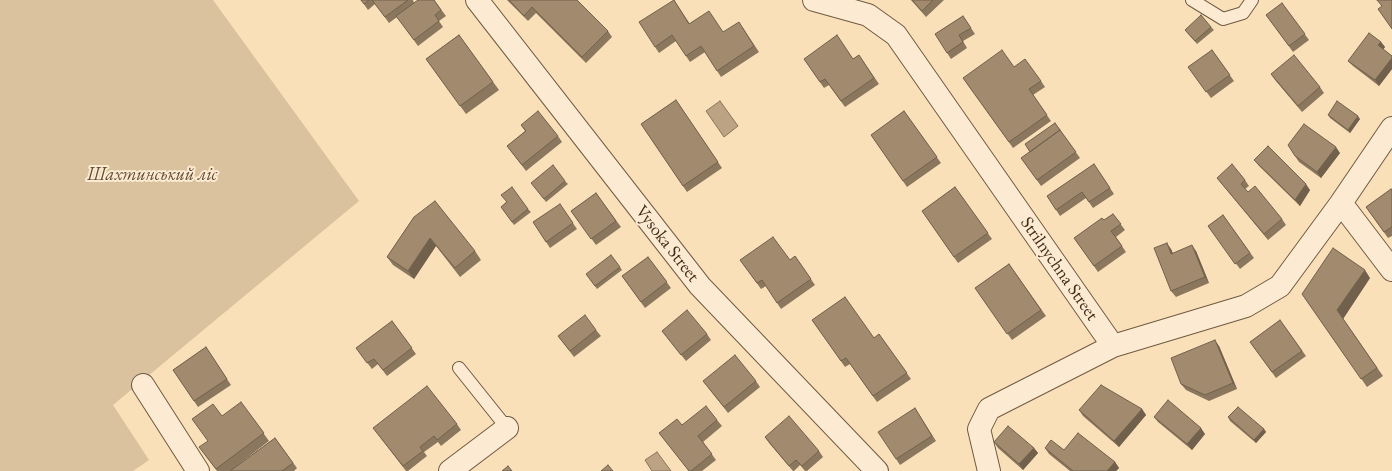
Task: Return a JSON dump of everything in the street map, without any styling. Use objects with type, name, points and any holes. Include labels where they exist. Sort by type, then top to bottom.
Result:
[{"type":"street","name":"Vysoka Street","points":[[477,0],[700,286],[877,471]]},
{"type":"street","name":"Strilnychna Street","points":[[814,0],[868,15],[896,35],[1113,346]]},
{"type":"street","points":[[989,471],[979,428],[989,409],[1113,346],[1246,306],[1280,286],[1392,128]]},
{"type":"street","points":[[1340,203],[1392,270]]},
{"type":"street","points":[[143,385],[198,471]]},
{"type":"street","points":[[450,471],[507,428]]},
{"type":"lane","points":[[1192,0],[1223,19],[1243,13],[1252,0]]},
{"type":"lane","points":[[460,368],[507,428]]},
{"type":"green space","name":"Шахтинський ліс","points":[[0,0],[213,0],[359,201],[113,405],[149,460],[133,471],[0,471]]},
{"type":"shaded area","points":[[720,101],[738,126],[724,137],[706,111]]},
{"type":"shaded area","points":[[657,452],[671,471],[652,471],[645,460]]},
{"type":"building","points":[[361,0],[369,0],[364,4]]},
{"type":"building","points":[[372,0],[408,0],[385,17]]},
{"type":"building","points":[[418,0],[434,0],[441,10],[435,15],[439,21],[414,40],[396,16]]},
{"type":"building","points":[[509,0],[577,0],[608,31],[582,57],[532,7],[524,16]]},
{"type":"building","points":[[674,0],[689,24],[709,11],[723,32],[739,22],[754,46],[717,71],[701,46],[686,56],[672,35],[655,47],[639,22]]},
{"type":"building","points":[[912,0],[933,0],[922,11]]},
{"type":"building","points":[[1377,0],[1392,0],[1392,29],[1378,9],[1382,6]]},
{"type":"building","points":[[1282,3],[1305,34],[1289,46],[1266,15]]},
{"type":"building","points":[[1201,15],[1211,27],[1195,41],[1185,30]]},
{"type":"building","points":[[963,16],[971,28],[959,35],[963,42],[947,53],[935,34]]},
{"type":"building","points":[[1369,33],[1381,42],[1378,45],[1392,56],[1375,80],[1348,61]]},
{"type":"building","points":[[459,35],[493,82],[460,106],[426,59]]},
{"type":"building","points":[[837,35],[853,59],[859,55],[874,78],[841,101],[825,79],[820,82],[804,59]]},
{"type":"building","points":[[1002,50],[1014,67],[1025,59],[1041,81],[1029,89],[1047,115],[1009,142],[963,78]]},
{"type":"building","points":[[1212,50],[1230,75],[1206,92],[1188,67]]},
{"type":"building","points":[[1294,55],[1320,87],[1298,106],[1271,74]]},
{"type":"building","points":[[676,100],[718,162],[683,186],[641,124]]},
{"type":"building","points":[[1337,101],[1358,116],[1348,130],[1328,115]]},
{"type":"building","points":[[538,111],[558,136],[522,165],[507,146],[526,131],[521,125]]},
{"type":"building","points":[[904,111],[937,157],[903,181],[871,135]]},
{"type":"building","points":[[1055,123],[1060,130],[1030,152],[1025,144]]},
{"type":"building","points":[[1304,124],[1336,147],[1317,172],[1295,156],[1288,145]]},
{"type":"building","points":[[1060,130],[1076,152],[1037,180],[1021,158]]},
{"type":"building","points":[[1268,146],[1306,184],[1295,200],[1254,160]]},
{"type":"building","points":[[1094,164],[1110,188],[1089,202],[1082,192],[1056,210],[1047,196]]},
{"type":"building","points":[[1232,164],[1245,180],[1241,184],[1248,192],[1255,186],[1282,219],[1264,234],[1217,178]]},
{"type":"building","points":[[553,165],[565,181],[544,199],[531,183]]},
{"type":"building","points":[[512,187],[528,209],[512,222],[501,207],[507,202],[501,195]]},
{"type":"building","points":[[955,187],[988,233],[954,257],[922,211]]},
{"type":"building","points":[[1391,189],[1392,227],[1384,232],[1366,207]]},
{"type":"building","points":[[596,193],[616,221],[591,239],[571,211]]},
{"type":"building","points":[[435,201],[475,251],[455,268],[430,238],[408,271],[387,257],[414,217]]},
{"type":"building","points":[[560,204],[573,223],[546,242],[533,222]]},
{"type":"building","points":[[1113,214],[1121,224],[1111,231],[1122,246],[1094,266],[1074,238],[1102,218],[1104,220]]},
{"type":"building","points":[[1223,215],[1250,253],[1235,264],[1208,226]]},
{"type":"building","points":[[773,237],[790,260],[795,256],[811,279],[777,303],[762,280],[757,283],[740,260]]},
{"type":"building","points":[[1167,243],[1171,254],[1192,245],[1205,277],[1171,291],[1154,248]]},
{"type":"building","points":[[1333,248],[1365,270],[1337,310],[1377,368],[1361,379],[1302,294]]},
{"type":"building","points":[[611,255],[620,267],[595,286],[586,274]]},
{"type":"building","points":[[648,257],[667,282],[641,302],[622,276]]},
{"type":"building","points":[[1009,264],[1041,310],[1007,334],[975,288]]},
{"type":"building","points":[[845,297],[874,338],[879,334],[907,373],[873,396],[846,358],[841,361],[812,320]]},
{"type":"building","points":[[687,310],[707,334],[681,355],[662,331]]},
{"type":"building","points":[[585,315],[596,330],[570,351],[558,336]]},
{"type":"building","points":[[1280,320],[1302,351],[1272,372],[1250,342]]},
{"type":"building","points":[[392,321],[412,348],[383,370],[374,359],[367,363],[356,348]]},
{"type":"building","points":[[1215,340],[1233,383],[1205,395],[1181,384],[1171,358]]},
{"type":"building","points":[[206,347],[227,379],[194,401],[173,370]]},
{"type":"building","points":[[735,355],[756,381],[724,407],[703,381]]},
{"type":"building","points":[[1101,385],[1142,409],[1114,441],[1079,410]]},
{"type":"building","points":[[427,386],[457,424],[437,440],[434,436],[420,447],[423,451],[403,466],[373,428]]},
{"type":"building","points":[[1168,400],[1201,428],[1187,444],[1154,417]]},
{"type":"building","points":[[241,402],[264,433],[216,469],[199,447],[208,441],[192,419],[213,404],[222,416]]},
{"type":"building","points":[[706,406],[717,420],[698,436],[712,454],[689,471],[659,433],[677,419],[682,425]]},
{"type":"building","points":[[1238,407],[1264,429],[1254,440],[1228,417]]},
{"type":"building","points":[[915,408],[932,436],[896,459],[878,432]]},
{"type":"building","points":[[789,416],[819,451],[802,466],[796,460],[789,466],[765,437]]},
{"type":"building","points":[[1008,426],[1034,448],[1019,464],[994,442]]},
{"type":"building","points":[[1078,433],[1115,462],[1107,471],[1073,471],[1045,448],[1051,440],[1064,450]]},
{"type":"building","points":[[275,438],[293,463],[282,471],[230,471]]},
{"type":"building","points":[[608,465],[613,471],[601,471]]},
{"type":"building","points":[[508,466],[512,471],[502,471]]}]
